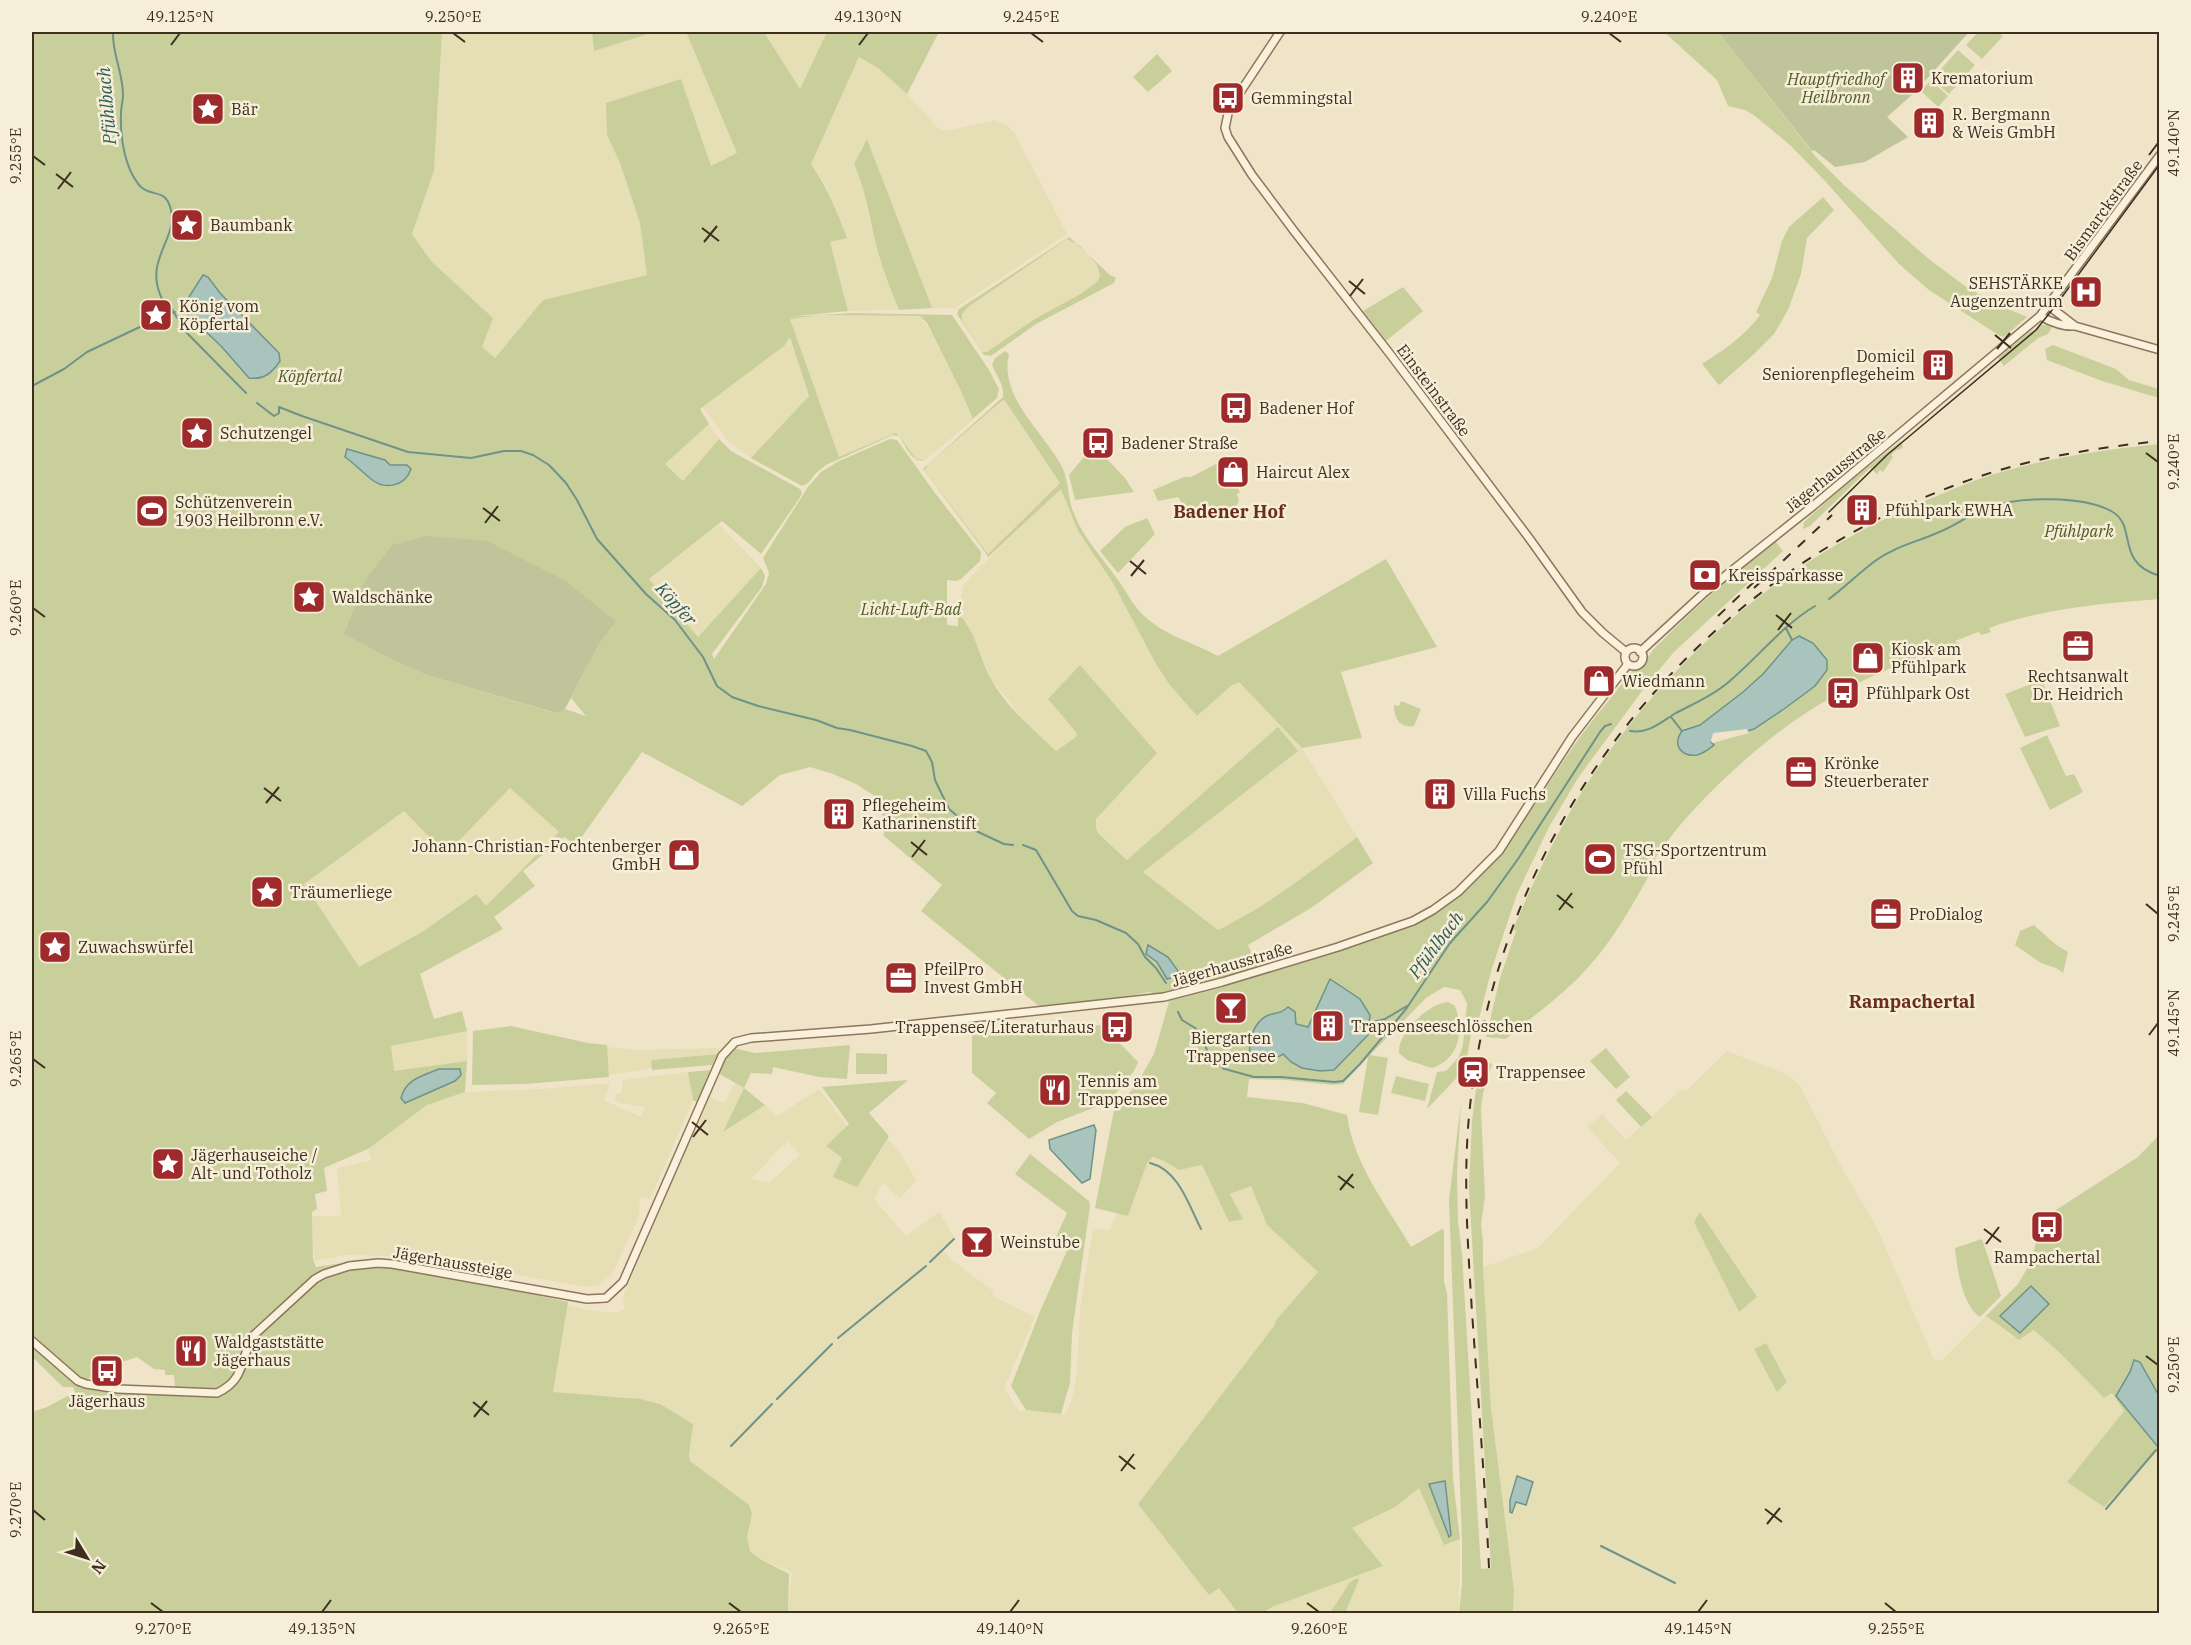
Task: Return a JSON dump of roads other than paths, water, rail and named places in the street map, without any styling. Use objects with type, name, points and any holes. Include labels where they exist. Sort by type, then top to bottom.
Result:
[{"type":"street","name":"Einsteinstraße","points":[[1280,32],[1229,109],[1225,128],[1228,137],[1252,175],[1529,538],[1582,612],[1602,633],[1626,652]]},
{"type":"street","name":"Bismarckstraße","points":[[2048,308],[2160,156]]},
{"type":"street","points":[[2048,308],[2075,326],[2160,350]]},
{"type":"street","name":"Jägerhausstraße","points":[[1640,652],[1705,592],[1921,417],[2048,308]]},
{"type":"street","points":[[2040,316],[2056,324],[2075,326]]},
{"type":"street","points":[[1632,649],[1640,652],[1642,660],[1638,665],[1628,664],[1625,658],[1626,652],[1632,649]]},
{"type":"street","name":"Jägerhausstraße","points":[[709,1087],[722,1056],[735,1042],[744,1039],[871,1029],[1164,997],[1327,951],[1413,921],[1458,892],[1499,851],[1572,737],[1628,664]]},
{"type":"street","name":"Jägerhaussteige","points":[[32,1341],[83,1383],[118,1389],[217,1393],[229,1388],[236,1380],[242,1369],[247,1345],[261,1327],[315,1279],[335,1269],[378,1263],[392,1264],[578,1298],[597,1300],[606,1298],[623,1282],[709,1087]]},
{"type":"water","points":[[203,275],[208,277],[220,293],[279,353],[280,361],[267,375],[249,378],[221,346],[186,313],[187,300]]},
{"type":"water","points":[[347,449],[385,460],[390,465],[407,465],[411,469],[404,480],[399,483],[382,485],[371,479],[345,457]]},
{"type":"water","points":[[1799,636],[1813,643],[1827,660],[1827,670],[1815,686],[1754,729],[1711,742],[1714,745],[1699,754],[1686,754],[1680,749],[1678,741],[1682,731],[1700,725],[1743,692],[1763,674],[1792,640]]},
{"type":"water","points":[[1148,945],[1168,957],[1181,975],[1167,979],[1157,962],[1146,954]]},
{"type":"water","points":[[1330,979],[1360,999],[1370,1015],[1368,1035],[1334,1070],[1320,1071],[1302,1068],[1283,1054],[1275,1058],[1267,1058],[1250,1054],[1250,1042],[1254,1030],[1266,1016],[1288,1007],[1295,1012],[1296,1024],[1308,1027]],"holes":[[[1331,1014],[1336,1017],[1336,1027],[1330,1035],[1320,1028],[1324,1017]]]},
{"type":"water","points":[[439,1069],[460,1069],[461,1075],[455,1081],[405,1103],[401,1098],[411,1082]]},
{"type":"water","points":[[1094,1125],[1096,1130],[1090,1179],[1082,1183],[1050,1149],[1049,1140]]},
{"type":"water","points":[[2031,1286],[2049,1304],[2020,1333],[2000,1316]]},
{"type":"water","points":[[2134,1360],[2140,1362],[2159,1396],[2158,1447],[2116,1396]]},
{"type":"water","points":[[1517,1476],[1533,1482],[1526,1505],[1516,1502],[1512,1513],[1510,1512],[1510,1500]]},
{"type":"water","points":[[1445,1481],[1451,1535],[1449,1537],[1429,1484]]},
{"type":"waterway","name":"Pfühlbach","points":[[113,32],[114,48],[123,87],[121,127],[128,165],[141,187],[166,199],[171,210],[170,231],[158,261],[156,273],[162,299]]},
{"type":"waterway","name":"Köpfer","points":[[170,306],[185,331],[246,393]]},
{"type":"waterway","name":"Köpfer","points":[[168,315],[175,312]]},
{"type":"waterway","points":[[185,331],[195,323]]},
{"type":"waterway","points":[[32,386],[64,369],[87,352],[144,325]]},
{"type":"waterway","name":"Köpfer","points":[[257,403],[274,416],[279,413],[279,407],[408,452],[471,458],[504,451],[521,451],[533,455],[549,465],[566,483],[597,539],[646,594],[675,620],[703,657],[717,686],[732,697],[758,706],[926,751],[932,762],[935,780],[949,809],[974,830],[1004,844],[1013,845]]},
{"type":"waterway","name":"Pfühlbach","points":[[1829,599],[1875,561],[1890,552],[1944,530],[1990,507],[2034,499],[2085,502],[2111,511],[2124,526],[2131,553],[2136,562],[2146,570],[2160,576]]},
{"type":"waterway","name":"Pfühlbach","points":[[1630,731],[1643,731],[1654,726],[1719,689],[1802,614],[1815,606]]},
{"type":"waterway","points":[[1786,628],[1792,640]]},
{"type":"waterway","points":[[1671,717],[1682,731]]},
{"type":"waterway","name":"Pfühlbach","points":[[1225,1069],[1254,1077],[1343,1081],[1406,1009],[1450,943],[1487,902],[1518,859],[1600,732],[1605,726],[1611,724]]},
{"type":"waterway","name":"Köpfer","points":[[1023,845],[1036,850],[1072,911],[1078,916],[1096,920],[1126,933],[1138,944],[1145,957],[1166,983]]},
{"type":"waterway","points":[[1369,1023],[1385,1019],[1407,1006]]},
{"type":"waterway","name":"Köpfer","points":[[1178,1012],[1182,1020],[1200,1034],[1210,1057],[1224,1069]]},
{"type":"waterway","name":"Köpfer","points":[[1236,1064],[1250,1054]]},
{"type":"waterway","points":[[1150,1163],[1169,1173],[1176,1181],[1201,1229]]},
{"type":"waterway","points":[[930,1262],[954,1239]]},
{"type":"waterway","points":[[838,1338],[926,1266]]},
{"type":"waterway","points":[[777,1399],[832,1344]]},
{"type":"waterway","points":[[731,1446],[772,1404]]},
{"type":"waterway","points":[[2106,1509],[2156,1450]]},
{"type":"waterway","points":[[1601,1546],[1675,1583]]},
{"type":"tram line","points":[[1829,512],[1887,455],[2036,330],[2160,164]]},
{"type":"railway","points":[[1489,1568],[1468,1239],[1466,1165],[1469,1116],[1487,1011],[1519,910],[1565,816],[1624,729],[1694,651],[1774,583],[1863,527],[1961,483],[2034,461],[2109,447],[2160,441]]},
{"type":"railway","points":[[1754,588],[1832,515]]},
{"type":"railway","points":[[1718,616],[1757,579]]},
{"type":"place","name":"Krematorium","points":[[1908,78]]},
{"type":"place","name":"Gemmingstal","points":[[1228,98]]},
{"type":"place","name":"Bär","points":[[208,109]]},
{"type":"place","name":"R. Bergmann & Weis GmbH","points":[[1929,123]]},
{"type":"place","name":"Baumbank","points":[[187,225]]},
{"type":"place","name":"SEHSTÄRKE Augenzentrum","points":[[2086,292]]},
{"type":"place","name":"König vom Köpfertal","points":[[156,315]]},
{"type":"place","name":"Domicil Seniorenpflegeheim","points":[[1938,365]]},
{"type":"place","name":"Badener Hof","points":[[1236,408]]},
{"type":"place","name":"Schutzengel","points":[[197,433]]},
{"type":"place","name":"Badener Straße","points":[[1098,443]]},
{"type":"place","name":"Haircut Alex","points":[[1233,472]]},
{"type":"place","name":"Pfühlpark EWHA","points":[[1862,510]]},
{"type":"place","name":"Schützenverein 1903 Heilbronn e.V.","points":[[152,511]]},
{"type":"place","name":"Kreissparkasse","points":[[1705,575]]},
{"type":"place","name":"Waldschänke","points":[[309,597]]},
{"type":"place","name":"Rechtsanwalt Dr. Heidrich","points":[[2078,646]]},
{"type":"place","name":"Kiosk am Pfühlpark","points":[[1868,658]]},
{"type":"place","name":"Wiedmann","points":[[1599,681]]},
{"type":"place","name":"Pfühlpark Ost","points":[[1843,693]]},
{"type":"place","name":"Krönke Steuerberater","points":[[1801,772]]},
{"type":"place","name":"Villa Fuchs","points":[[1440,794]]},
{"type":"place","name":"Pflegeheim Katharinenstift","points":[[839,814]]},
{"type":"place","name":"Johann-Christian-Fochtenberger GmbH","points":[[684,855]]},
{"type":"place","name":"TSG-Sportzentrum Pfühl","points":[[1600,859]]},
{"type":"place","name":"Träumerliege","points":[[267,892]]},
{"type":"place","name":"ProDialog","points":[[1886,914]]},
{"type":"place","name":"Zuwachswürfel","points":[[55,947]]},
{"type":"place","name":"PfeilPro Invest GmbH","points":[[901,978]]},
{"type":"place","name":"Biergarten Trappensee","points":[[1231,1008]]},
{"type":"place","name":"Trappenseeschlösschen","points":[[1328,1026]]},
{"type":"place","name":"Trappensee/Literaturhaus","points":[[1117,1027]]},
{"type":"place","name":"Trappensee","points":[[1473,1072]]},
{"type":"place","name":"Tennis am Trappensee","points":[[1055,1090]]},
{"type":"place","name":"Jägerhauseiche / Alt- und Totholz","points":[[168,1164]]},
{"type":"place","name":"Rampachertal","points":[[2047,1227]]},
{"type":"place","name":"Weinstube","points":[[977,1242]]},
{"type":"place","name":"Waldgaststätte Jägerhaus","points":[[191,1351]]},
{"type":"place","name":"Jägerhaus","points":[[107,1371]]},
{"type":"district","name":"Badener Hof","points":[[1229,512]]},
{"type":"district","name":"Rampachertal","points":[[1912,1002]]},
{"type":"park label","name":"Hauptfriedhof Heilbronn","points":[[1836,88]]},
{"type":"park label","name":"Köpfertal","points":[[310,376]]},
{"type":"park label","name":"Pfühlpark","points":[[2079,531]]},
{"type":"park label","name":"Licht-Luft-Bad","points":[[911,609]]}]
